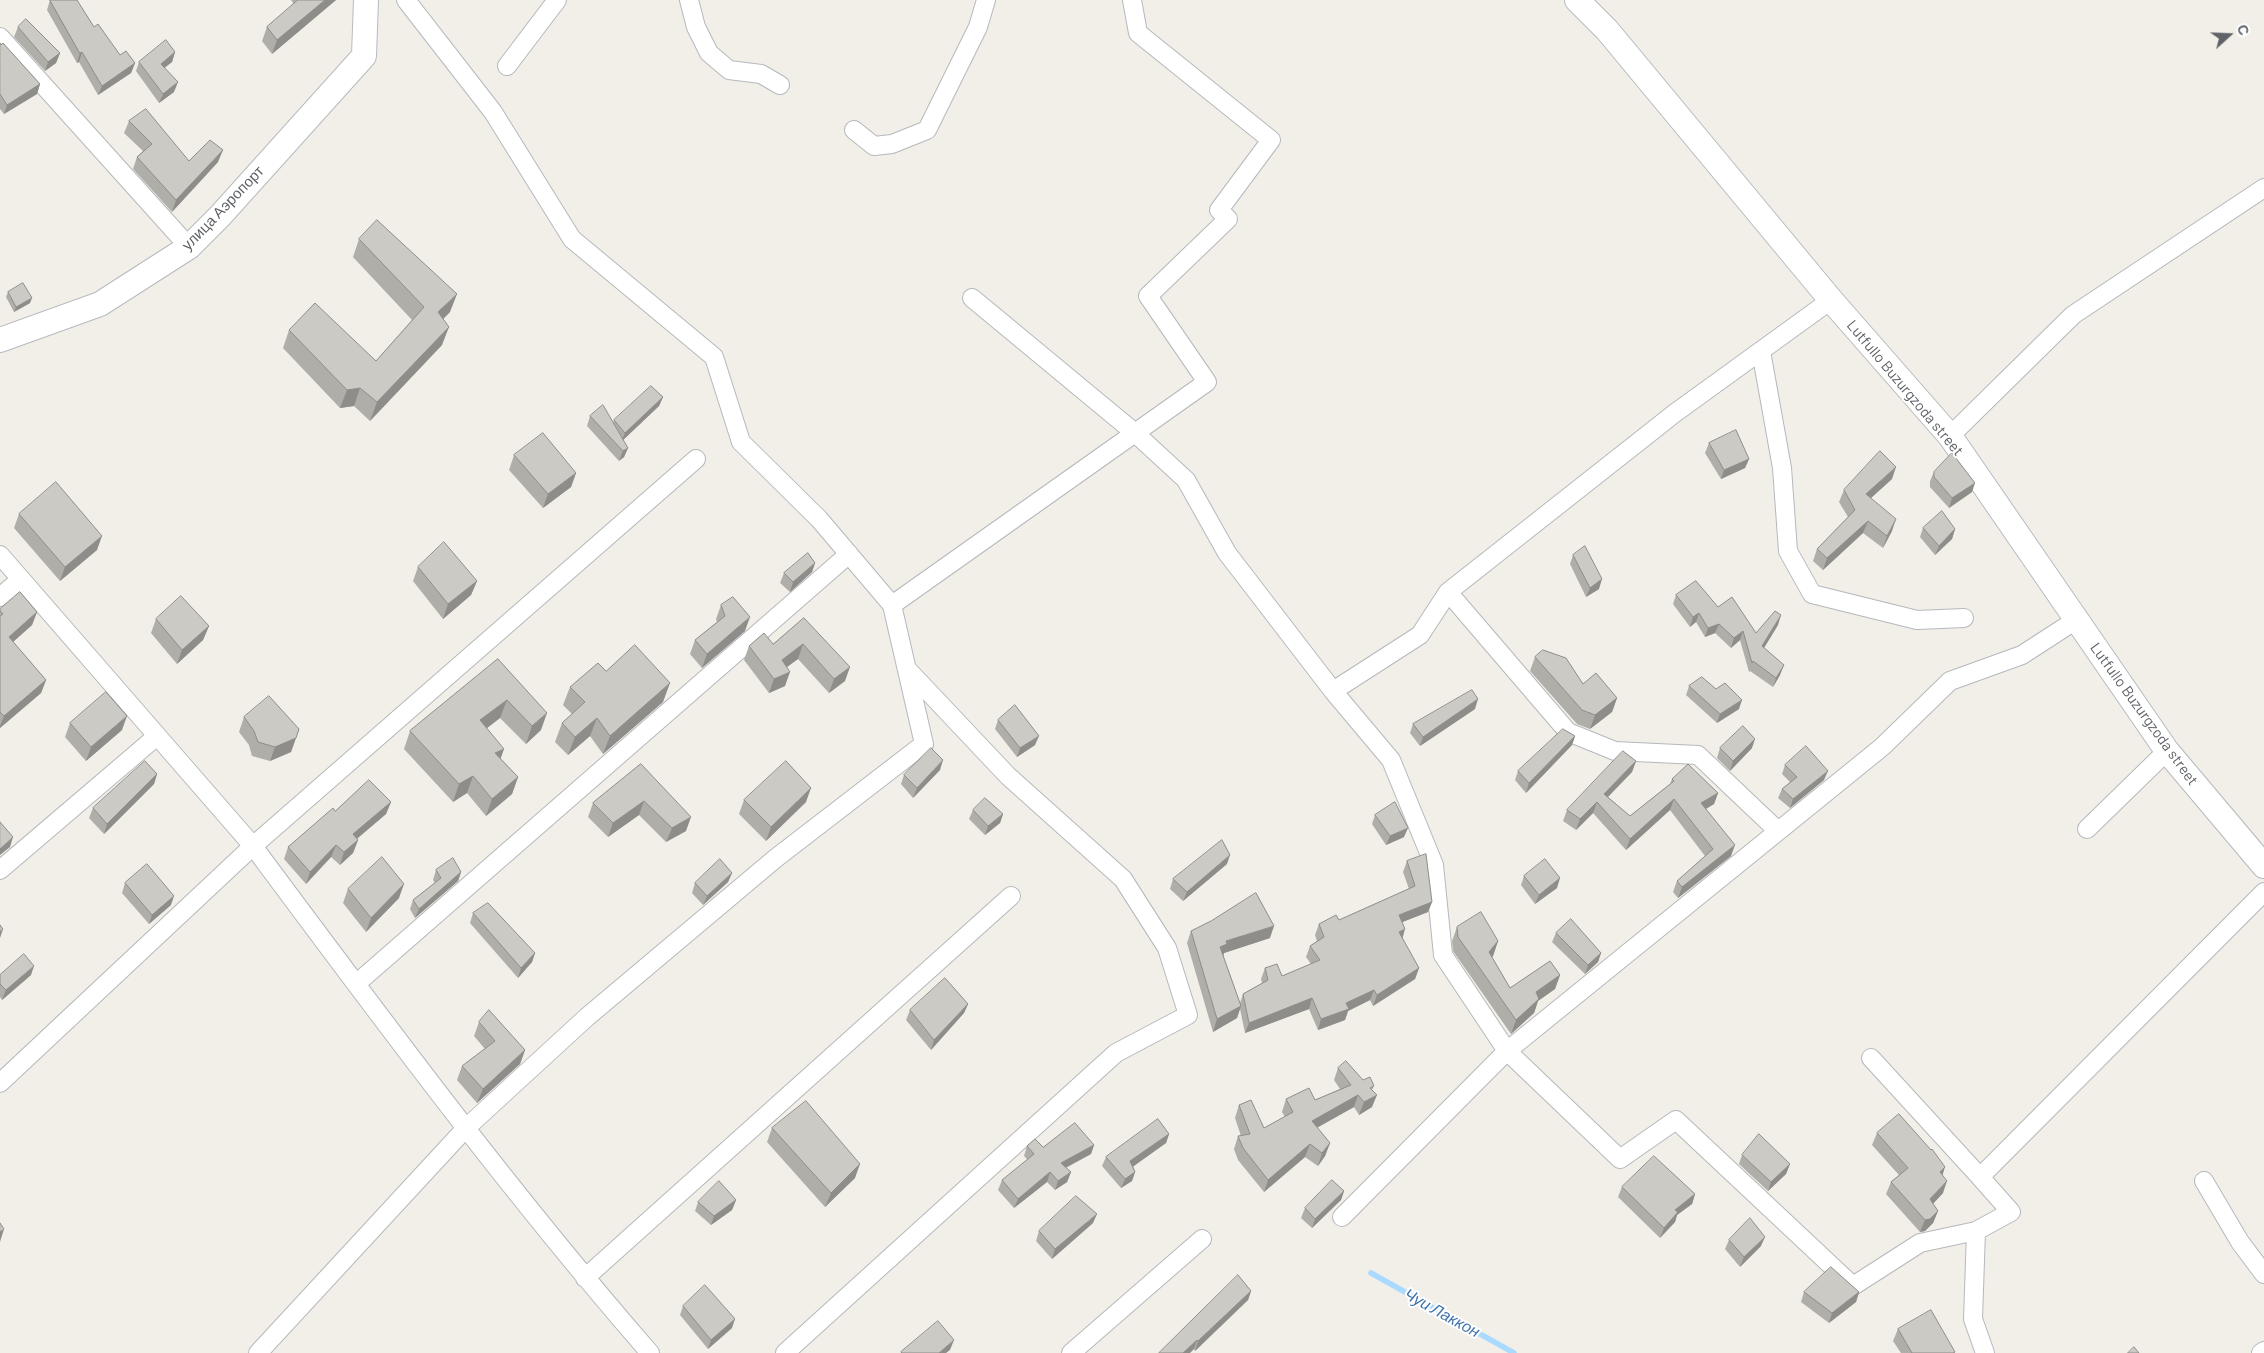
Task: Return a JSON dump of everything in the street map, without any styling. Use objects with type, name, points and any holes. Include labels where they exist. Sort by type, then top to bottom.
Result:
[{"type":"main road","name":"улица Аэропорт","points":[[0,340],[100,304],[189,247],[220,216],[364,56],[366,0]]},
{"type":"main road","name":"Lutfullo Buzurgzoda street","points":[[1577,0],[1607,30],[1830,300],[1950,436],[2167,750],[2264,866]]},
{"type":"street","points":[[258,1353],[465,1130],[609,998],[776,858],[924,744],[892,605],[819,519],[741,442],[714,357],[572,239],[493,112],[406,0]]},
{"type":"street","points":[[507,66],[557,0]]},
{"type":"street","points":[[689,0],[696,28],[709,53],[729,70],[761,74],[780,85]]},
{"type":"street","points":[[854,130],[874,146],[892,144],[927,130],[978,27],[986,0]]},
{"type":"street","points":[[892,605],[1207,382],[1148,296],[1228,219],[1219,210],[1271,140],[1138,33],[1132,0]]},
{"type":"street","points":[[0,36],[189,247]]},
{"type":"street","points":[[1950,436],[2072,315],[2264,188]]},
{"type":"street","points":[[972,298],[1134,433],[1186,480],[1226,553],[1333,691],[1391,760],[1434,866],[1443,955],[1506,1051],[1620,1159],[1676,1120],[1853,1286],[1920,1243],[1976,1231],[2012,1212],[1871,1058]]},
{"type":"street","points":[[1333,691],[1420,635],[1448,592],[1675,413],[1830,300]]},
{"type":"street","points":[[1761,351],[1782,468],[1788,551],[1812,594],[1917,620],[1964,618]]},
{"type":"street","points":[[0,1083],[253,846],[696,459]]},
{"type":"street","points":[[356,984],[849,554]]},
{"type":"street","points":[[0,555],[253,846],[465,1130],[585,1278],[650,1353]]},
{"type":"street","points":[[0,597],[21,579]]},
{"type":"street","points":[[1448,592],[1568,732],[1615,751],[1698,755],[1778,831]]},
{"type":"street","points":[[1342,1218],[1506,1051],[1882,747],[1950,682],[2022,655],[2076,620]]},
{"type":"street","points":[[785,1353],[1116,1053],[1188,1015],[1166,948],[1123,880],[1008,776],[907,668]]},
{"type":"street","points":[[0,870],[157,736]]},
{"type":"street","points":[[2087,829],[2167,750]]},
{"type":"street","points":[[1980,1176],[2264,892]]},
{"type":"street","points":[[585,1278],[1011,896]]},
{"type":"street","points":[[2204,1181],[2240,1242],[2264,1274]]},
{"type":"street","points":[[1976,1231],[1973,1319],[1985,1353]]},
{"type":"street","points":[[1071,1353],[1202,1238]]},
{"type":"building","points":[[50,0],[77,0],[94,27],[98,24],[120,55],[126,51],[135,63],[102,86],[82,52],[80,53]]},
{"type":"building","points":[[298,0],[325,0],[277,40],[267,27]]},
{"type":"building","points":[[26,19],[60,53],[48,62],[18,27]]},
{"type":"building","points":[[166,40],[175,52],[161,64],[178,82],[163,94],[139,62]]},
{"type":"building","points":[[0,43],[1,45],[3,43],[40,84],[7,105],[0,94]]},
{"type":"building","points":[[146,109],[189,161],[210,140],[223,150],[176,200],[137,157],[152,144],[129,121]]},
{"type":"building","points":[[377,220],[457,294],[438,312],[449,327],[377,402],[360,388],[347,390],[289,330],[315,303],[376,361],[424,307],[359,239]]},
{"type":"building","points":[[23,283],[32,298],[16,307],[8,292]]},
{"type":"building","points":[[651,386],[663,397],[625,433],[614,420]]},
{"type":"building","points":[[603,405],[628,448],[623,451],[590,416]]},
{"type":"building","points":[[1736,430],[1749,459],[1724,470],[1709,443]]},
{"type":"building","points":[[543,433],[576,473],[548,494],[514,455]]},
{"type":"building","points":[[1880,451],[1896,467],[1866,494],[1896,519],[1887,536],[1868,521],[1827,558],[1817,549],[1855,510],[1844,490]]},
{"type":"building","points":[[1952,453],[1975,483],[1952,498],[1934,477],[1934,472]]},
{"type":"building","points":[[56,482],[102,536],[65,567],[19,514]]},
{"type":"building","points":[[1942,511],[1955,529],[1939,546],[1923,528]]},
{"type":"building","points":[[444,542],[477,581],[448,604],[418,567]]},
{"type":"building","points":[[1585,546],[1602,579],[1590,588],[1573,555]]},
{"type":"building","points":[[808,553],[815,563],[793,582],[784,573]]},
{"type":"building","points":[[1696,581],[1718,607],[1732,597],[1756,633],[1775,611],[1781,615],[1762,646],[1784,665],[1776,678],[1753,661],[1752,663],[1743,631],[1734,638],[1719,624],[1708,628],[1699,613],[1693,617],[1676,595]]},
{"type":"building","points":[[20,592],[37,612],[9,637],[46,680],[4,716],[0,712],[0,616],[3,614],[0,609]]},
{"type":"building","points":[[181,596],[209,626],[182,650],[156,619]]},
{"type":"building","points":[[733,597],[750,617],[707,654],[695,640],[725,616],[721,605]]},
{"type":"building","points":[[804,618],[850,667],[834,679],[803,644],[782,660],[790,672],[774,679],[749,646],[764,633],[773,644]]},
{"type":"building","points":[[635,645],[670,683],[610,736],[597,718],[575,737],[562,723],[585,702],[570,687],[598,663],[606,671]]},
{"type":"building","points":[[1543,650],[1566,658],[1583,684],[1596,673],[1617,698],[1595,715],[1582,710],[1535,657]]},
{"type":"building","points":[[498,659],[547,713],[532,726],[507,700],[480,720],[504,749],[495,753],[518,777],[492,799],[473,776],[459,784],[410,731]]},
{"type":"building","points":[[1702,677],[1716,689],[1725,683],[1742,700],[1720,714],[1689,686]]},
{"type":"building","points":[[1472,690],[1478,699],[1423,737],[1413,724]]},
{"type":"building","points":[[106,692],[127,716],[91,747],[70,723]]},
{"type":"building","points":[[269,696],[299,729],[296,738],[275,747],[258,742],[254,731],[244,717]]},
{"type":"building","points":[[1015,705],[1039,736],[1020,748],[998,720]]},
{"type":"building","points":[[1743,726],[1755,739],[1733,761],[1720,748]]},
{"type":"building","points":[[1563,729],[1575,736],[1529,783],[1518,771]]},
{"type":"building","points":[[1806,746],[1828,771],[1793,799],[1782,789],[1797,777],[1785,765]]},
{"type":"building","points":[[931,748],[943,760],[917,788],[904,775]]},
{"type":"building","points":[[1623,751],[1636,761],[1604,794],[1630,816],[1674,781],[1672,779],[1688,764],[1718,793],[1701,803],[1735,845],[1682,887],[1677,881],[1713,849],[1674,799],[1630,839],[1597,802],[1580,819],[1567,810]]},
{"type":"building","points":[[145,761],[157,774],[107,824],[93,808]]},
{"type":"building","points":[[786,761],[811,788],[771,827],[744,800]]},
{"type":"building","points":[[641,764],[691,817],[672,828],[644,801],[613,823],[593,803]]},
{"type":"building","points":[[369,780],[391,802],[353,834],[358,840],[344,852],[336,845],[310,872],[288,847],[333,808],[335,811]]},
{"type":"building","points":[[985,798],[1003,814],[988,826],[973,810]]},
{"type":"building","points":[[1395,802],[1408,828],[1390,836],[1375,815]]},
{"type":"building","points":[[0,822],[13,837],[0,849]]},
{"type":"building","points":[[1222,840],[1230,855],[1187,892],[1173,879]]},
{"type":"building","points":[[1426,854],[1432,902],[1399,915],[1405,929],[1399,932],[1419,968],[1377,995],[1374,990],[1346,1003],[1349,1009],[1321,1019],[1312,998],[1249,1023],[1243,994],[1268,980],[1265,968],[1277,964],[1282,976],[1320,960],[1310,946],[1324,937],[1319,924],[1336,915],[1339,920],[1415,886],[1407,861]]},
{"type":"building","points":[[382,857],[404,884],[371,918],[348,889]]},
{"type":"building","points":[[453,858],[461,872],[419,909],[413,900],[441,878],[436,870]]},
{"type":"building","points":[[720,859],[732,873],[707,896],[695,883]]},
{"type":"building","points":[[1545,859],[1560,878],[1539,895],[1524,876]]},
{"type":"building","points":[[147,864],[174,896],[152,915],[125,883]]},
{"type":"building","points":[[1256,893],[1274,926],[1226,941],[1227,944],[1220,947],[1241,1006],[1217,1019],[1191,931]]},
{"type":"building","points":[[488,903],[535,953],[521,968],[473,913]]},
{"type":"building","points":[[1481,912],[1498,941],[1489,952],[1510,988],[1550,961],[1560,975],[1536,992],[1539,999],[1516,1020],[1458,937],[1457,927]]},
{"type":"building","points":[[1571,919],[1601,953],[1588,965],[1556,933]]},
{"type":"building","points":[[24,954],[34,966],[6,990],[0,984],[0,975]]},
{"type":"building","points":[[945,978],[968,1004],[934,1040],[910,1010]]},
{"type":"building","points":[[489,1010],[525,1050],[483,1089],[462,1066],[495,1041],[479,1022]]},
{"type":"building","points":[[1346,1061],[1363,1080],[1370,1077],[1374,1086],[1370,1088],[1377,1095],[1364,1102],[1358,1095],[1312,1121],[1330,1143],[1322,1153],[1310,1144],[1268,1180],[1243,1148],[1238,1136],[1250,1134],[1239,1105],[1251,1100],[1264,1128],[1293,1112],[1286,1099],[1309,1088],[1315,1100],[1351,1085],[1338,1068]]},
{"type":"building","points":[[806,1101],[860,1164],[831,1193],[772,1128]]},
{"type":"building","points":[[1899,1114],[1932,1149],[1945,1167],[1940,1172],[1947,1181],[1930,1199],[1938,1211],[1930,1219],[1925,1220],[1891,1182],[1908,1168],[1877,1133]]},
{"type":"building","points":[[1158,1119],[1169,1134],[1130,1161],[1135,1172],[1125,1179],[1106,1157]]},
{"type":"building","points":[[1075,1123],[1094,1145],[1061,1163],[1071,1172],[1058,1181],[1050,1172],[1018,1199],[1002,1180],[1034,1154],[1027,1146],[1035,1139],[1043,1147]]},
{"type":"building","points":[[1759,1134],[1790,1164],[1771,1182],[1742,1155]]},
{"type":"building","points":[[1654,1156],[1695,1194],[1675,1210],[1678,1212],[1664,1228],[1622,1187]]},
{"type":"building","points":[[1332,1180],[1344,1191],[1315,1219],[1305,1208]]},
{"type":"building","points":[[719,1181],[736,1200],[714,1216],[698,1202]]},
{"type":"building","points":[[1076,1196],[1097,1214],[1055,1249],[1039,1231]]},
{"type":"building","points":[[1750,1218],[1765,1237],[1744,1257],[1729,1240]]},
{"type":"building","points":[[0,1223],[4,1229],[0,1232]]},
{"type":"building","points":[[1831,1267],[1859,1292],[1832,1313],[1804,1292]]},
{"type":"building","points":[[1238,1275],[1251,1291],[1183,1353],[1159,1353]]},
{"type":"building","points":[[705,1285],[735,1319],[711,1340],[683,1306]]},
{"type":"building","points":[[1931,1310],[1955,1352],[1912,1353],[1898,1329]]},
{"type":"building","points":[[938,1321],[954,1340],[939,1353],[901,1352]]},
{"type":"building","points":[[2134,1347],[2139,1353],[2128,1353]]},
{"type":"waterway","name":"Чуи Лаккон","points":[[1371,1273],[1514,1353]]}]
